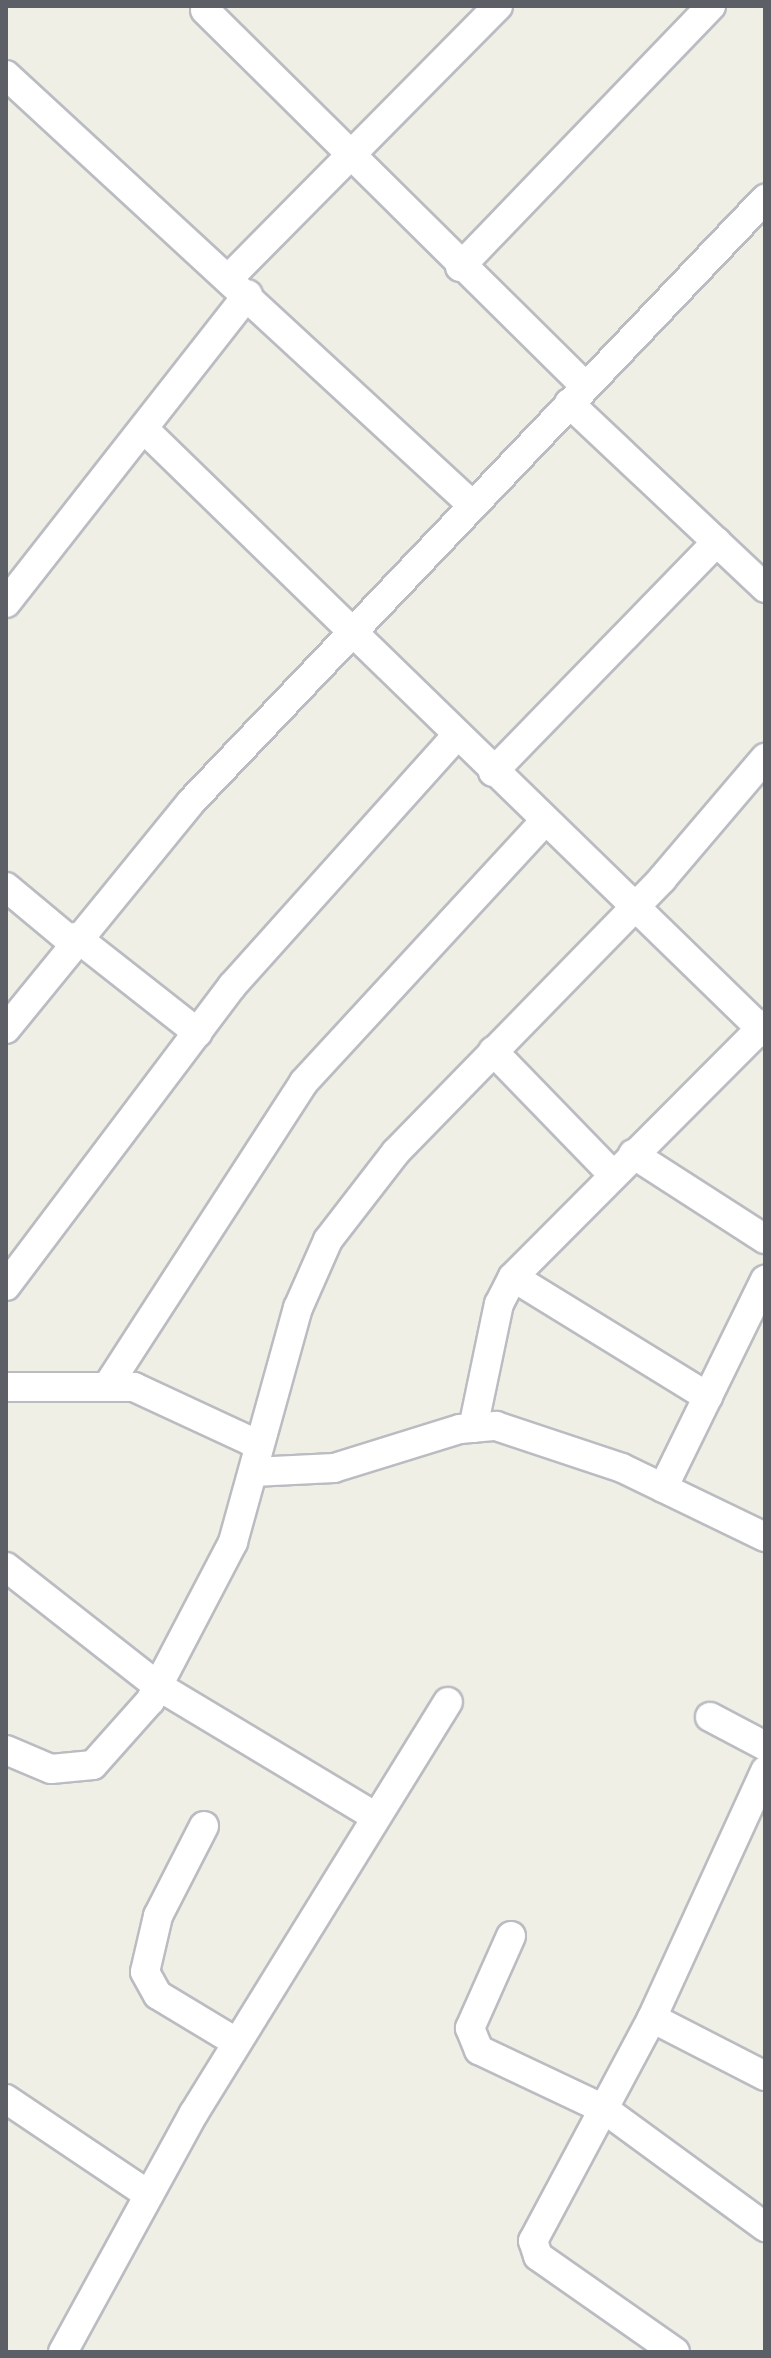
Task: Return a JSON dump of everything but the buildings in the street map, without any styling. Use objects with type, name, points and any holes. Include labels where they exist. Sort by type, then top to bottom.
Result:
[{"type":"street","points":[[6,603],[144,429],[239,285],[349,157],[498,6]]},
{"type":"street","points":[[460,267],[711,6]]},
{"type":"street","points":[[205,10],[460,267],[717,542],[765,588]]},
{"type":"street","points":[[6,75],[239,285],[471,504]]},
{"type":"street","points":[[6,1029],[74,940],[349,630],[765,199]]},
{"type":"street","points":[[144,429],[493,772],[763,1028],[633,1154],[513,1277],[499,1304],[473,1428]]},
{"type":"street","points":[[493,772],[717,542]]},
{"type":"street","points":[[6,1286],[198,1033],[457,735]]},
{"type":"street","points":[[6,1750],[51,1769],[93,1765],[158,1686],[233,1542],[298,1308],[328,1240],[396,1152],[635,906],[765,758]]},
{"type":"street","points":[[110,1382],[312,1072],[545,821]]},
{"type":"street","points":[[6,887],[198,1033]]},
{"type":"street","points":[[493,1051],[613,1175]]},
{"type":"street","points":[[633,1154],[765,1239]]},
{"type":"street","points":[[513,1277],[708,1397]]},
{"type":"street","points":[[663,1488],[765,1280]]},
{"type":"street","points":[[6,1387],[110,1382],[256,1459],[334,1468],[473,1428],[543,1438],[663,1488],[765,1537]]},
{"type":"street","points":[[6,1567],[158,1686],[376,1817]]},
{"type":"street","points":[[63,2352],[236,2042],[448,1702]]},
{"type":"street","points":[[710,1717],[765,1746]]},
{"type":"street","points":[[675,2352],[534,2250],[539,2221],[652,2018],[765,1771]]},
{"type":"street","points":[[204,1826],[158,1916],[145,1972],[158,1995],[236,2042]]},
{"type":"street","points":[[511,1936],[470,2028],[472,2041],[492,2059],[604,2109],[765,2227]]},
{"type":"street","points":[[652,2018],[765,2076]]},
{"type":"street","points":[[6,2099],[149,2195]]}]
